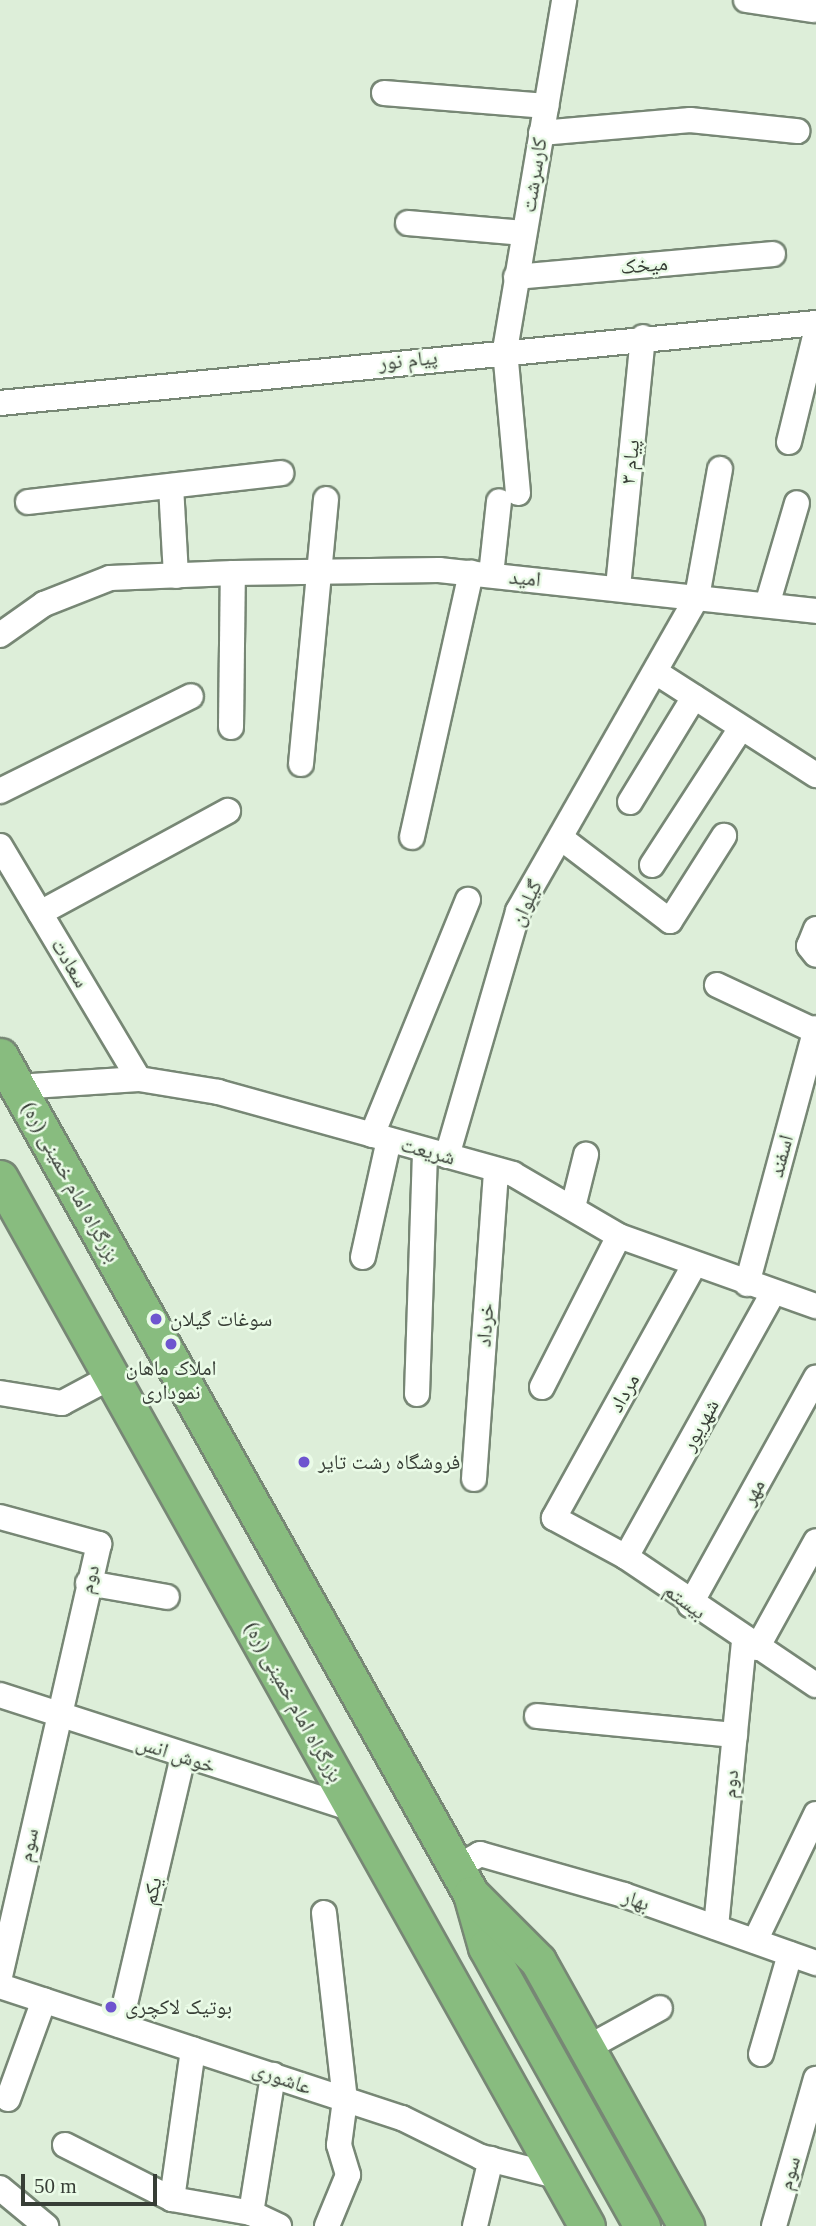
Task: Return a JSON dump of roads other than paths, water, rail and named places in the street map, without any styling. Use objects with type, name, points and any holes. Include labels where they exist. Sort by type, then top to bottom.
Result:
[{"type":"highway","name":"بزرگراه امام خمینی (ره)","points":[[0,1056],[463,1881],[492,1958],[642,2226]]},
{"type":"highway","name":"بزرگراه امام خمینی (ره)","points":[[0,1178],[587,2226]]},
{"type":"highway","name":"بزرگراه امام خمینی (ره)","points":[[463,1881],[535,1957],[687,2226]]},
{"type":"street","name":"کارسرشت","points":[[412,837],[481,574],[508,497],[505,350],[545,106],[568,0]]},
{"type":"street","points":[[746,0],[813,10]]},
{"type":"street","points":[[384,93],[545,106]]},
{"type":"street","points":[[541,133],[691,120],[797,131]]},
{"type":"street","points":[[408,223],[524,233]]},
{"type":"street","name":"میخک","points":[[516,277],[773,254]]},
{"type":"street","name":"پیام نور","points":[[0,403],[505,350],[816,323]]},
{"type":"street","points":[[789,443],[816,332]]},
{"type":"street","name":"پیام ۳","points":[[618,587],[643,337]]},
{"type":"street","name":"گیلوان","points":[[418,1394],[436,1153],[518,911],[657,673],[696,597],[720,469]]},
{"type":"street","points":[[28,502],[281,473]]},
{"type":"street","points":[[171,486],[176,576]]},
{"type":"street","points":[[301,764],[326,499]]},
{"type":"street","points":[[767,605],[797,503]]},
{"type":"street","points":[[231,727],[233,573]]},
{"type":"street","name":"امید","points":[[0,635],[44,604],[110,578],[233,573],[481,574],[618,587],[816,611]]},
{"type":"street","points":[[657,673],[816,775]]},
{"type":"street","points":[[0,791],[191,696]]},
{"type":"street","points":[[629,802],[694,697]]},
{"type":"street","points":[[652,865],[741,728]]},
{"type":"street","points":[[40,913],[228,811]]},
{"type":"street","points":[[561,838],[670,920],[724,836]]},
{"type":"street","name":"سعادت","points":[[0,846],[139,1079]]},
{"type":"street","points":[[363,1257],[380,1138],[468,900]]},
{"type":"street","points":[[816,929],[809,946],[816,955]]},
{"type":"street","points":[[717,985],[816,1029]]},
{"type":"street","name":"اسفند","points":[[747,1284],[816,1029]]},
{"type":"street","name":"شریعت","points":[[17,1087],[139,1079],[218,1093],[496,1170],[573,1207],[619,1236],[693,1267],[816,1306]]},
{"type":"street","points":[[573,1207],[586,1155]]},
{"type":"street","name":"خرداد","points":[[474,1479],[496,1170]]},
{"type":"street","points":[[542,1387],[619,1236]]},
{"type":"street","name":"مرداد","points":[[554,1518],[693,1267]]},
{"type":"street","name":"شهریور","points":[[626,1557],[773,1293]]},
{"type":"street","points":[[0,1393],[62,1403],[111,1377]]},
{"type":"street","name":"مهر","points":[[691,1605],[816,1378]]},
{"type":"street","name":"دوم","points":[[0,1517],[99,1545],[56,1714]]},
{"type":"street","name":"بیستم","points":[[554,1518],[626,1557],[691,1605],[816,1685]]},
{"type":"street","points":[[751,1645],[816,1541]]},
{"type":"street","points":[[88,1583],[167,1597]]},
{"type":"street","name":"دوم","points":[[716,1927],[735,1735],[751,1645]]},
{"type":"street","name":"خوش انس","points":[[0,1695],[184,1757],[354,1809]]},
{"type":"street","name":"سوم","points":[[0,1976],[56,1714]]},
{"type":"street","points":[[537,1716],[735,1735]]},
{"type":"street","name":"یکم","points":[[120,2025],[184,1757]]},
{"type":"street","points":[[755,1941],[816,1814]]},
{"type":"street","name":"بهار","points":[[463,1881],[480,1854],[716,1927],[816,1963]]},
{"type":"street","points":[[324,1913],[345,2100],[339,2145],[348,2175],[327,2226]]},
{"type":"street","points":[[761,2054],[790,1954]]},
{"type":"street","name":"عاشوری","points":[[0,1986],[345,2100],[491,2160],[560,2178]]},
{"type":"street","points":[[8,2099],[44,2000]]},
{"type":"street","points":[[587,2048],[660,2008]]},
{"type":"street","points":[[172,2199],[193,2049]]},
{"type":"street","points":[[251,2213],[273,2075]]},
{"type":"street","name":"سوم","points":[[774,2226],[816,2080]]},
{"type":"street","points":[[65,2145],[172,2199],[251,2213],[279,2226]]},
{"type":"street","points":[[475,2226],[491,2160]]},
{"type":"street","points":[[0,2188],[40,2224]]},
{"type":"place","name":"سوغات گیلان","points":[[156,1319]]},
{"type":"place","name":"املاک ماهان نموداری","points":[[171,1344]]},
{"type":"place","name":"فروشگاه رشت تاير","points":[[304,1462]]},
{"type":"place","name":"بوتیک لاکچری","points":[[111,2007]]}]
